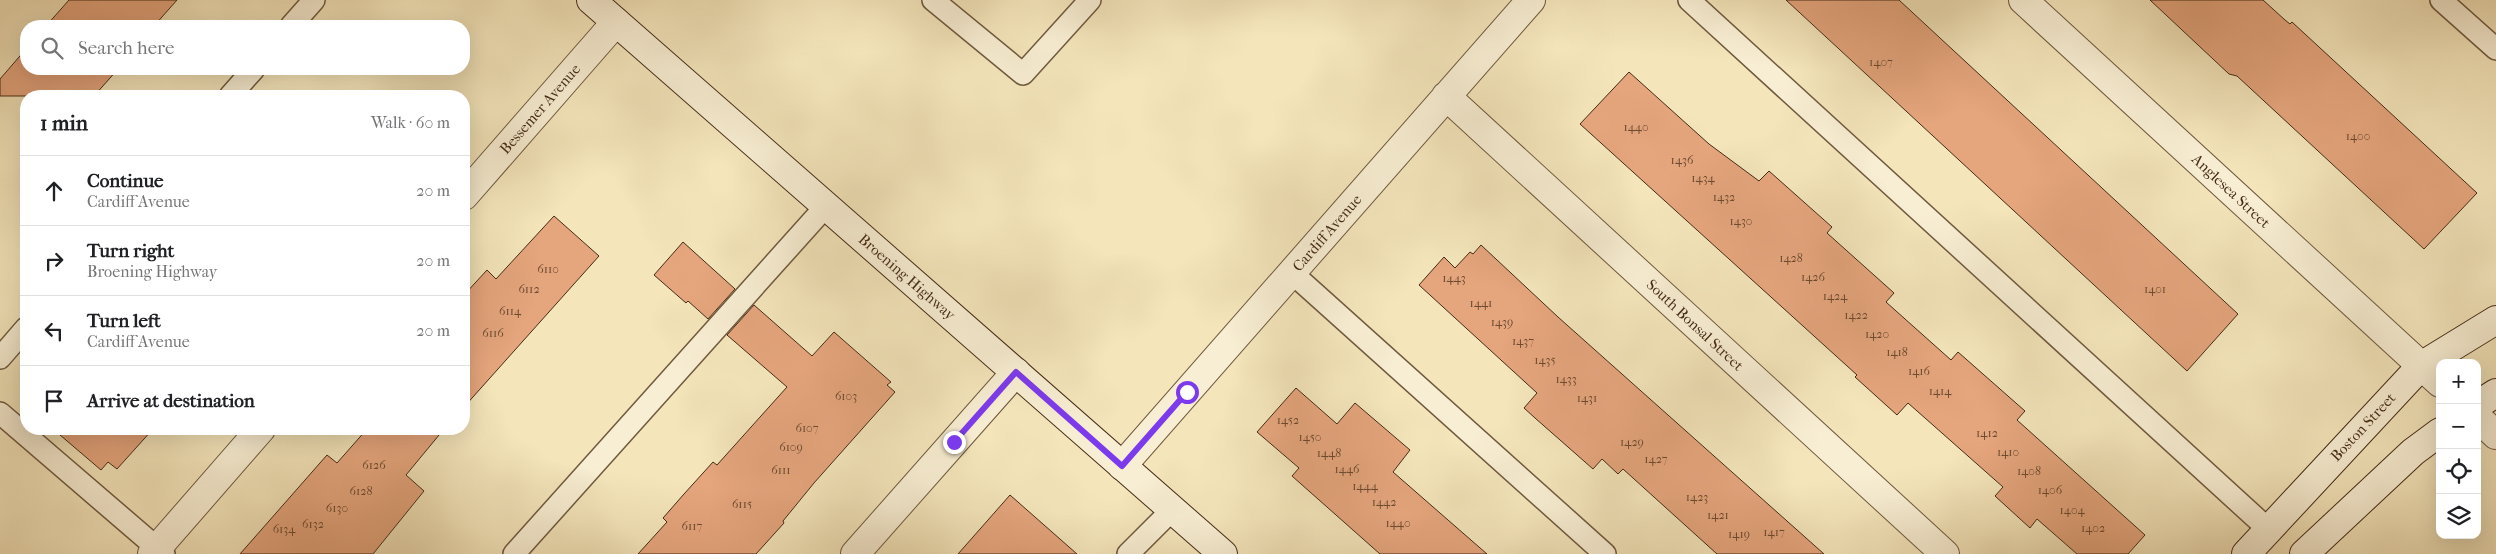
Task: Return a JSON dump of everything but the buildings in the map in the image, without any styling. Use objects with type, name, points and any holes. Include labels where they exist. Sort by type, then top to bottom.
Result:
[{"type":"street","name":"Broening Highway","points":[[591,0],[1223,554]]},
{"type":"street","name":"Cardiff Avenue","points":[[1122,466],[1531,0]]},
{"type":"street","name":"Anglesea Street","points":[[2023,0],[2431,374]]},
{"type":"street","name":"Bessemer Avenue","points":[[470,189],[616,22]]},
{"type":"street","name":"South Bonsal Street","points":[[1446,96],[1945,554]]},
{"type":"street","name":"Boston Street","points":[[2246,554],[2268,529],[2431,374],[2496,320]]},
{"type":"street","points":[[855,554],[1016,372]]},
{"type":"street","points":[[2479,404],[2496,393]]},
{"type":"street","points":[[2481,421],[2496,434]]},
{"type":"street","points":[[158,552],[256,435]]},
{"type":"street","points":[[2304,554],[2406,458],[2436,435]]},
{"type":"lane","points":[[296,20],[314,0]]},
{"type":"lane","points":[[933,0],[1023,74],[1090,0]]},
{"type":"lane","points":[[1689,0],[2268,529]]},
{"type":"lane","points":[[2441,0],[2496,48]]},
{"type":"lane","points":[[235,90],[249,75]]},
{"type":"lane","points":[[514,554],[826,206]]},
{"type":"lane","points":[[1292,273],[1605,554]]},
{"type":"lane","points":[[0,358],[20,335]]},
{"type":"lane","points":[[0,413],[20,431]]},
{"type":"lane","points":[[25,435],[158,552]]},
{"type":"lane","points":[[1128,554],[1172,510]]},
{"type":"route","points":[[954,442],[1016,372],[1122,466],[1187,392]]}]
